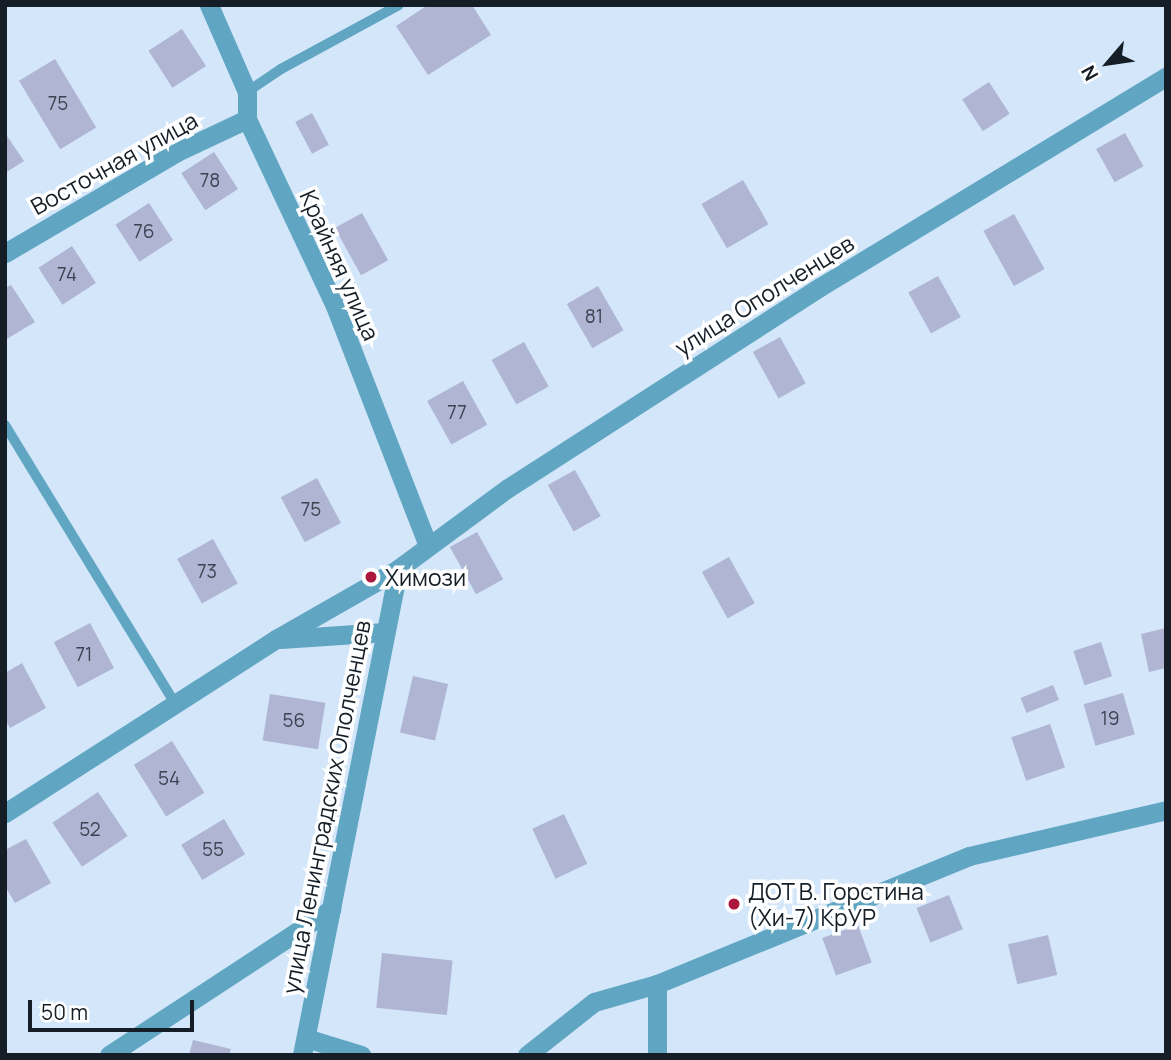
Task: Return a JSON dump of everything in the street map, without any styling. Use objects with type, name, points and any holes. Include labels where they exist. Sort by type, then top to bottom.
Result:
[{"type":"street","name":"Крайняя улица","points":[[209,5],[247,92],[247,119],[335,306],[428,546]]},
{"type":"street","name":"улица Ополченцев","points":[[5,813],[276,639],[398,569],[508,488],[820,287],[1166,77]]},
{"type":"street","name":"Восточная улица","points":[[5,253],[177,152],[247,119]]},
{"type":"street","name":"улица Ленинградских Ополченцев","points":[[304,1046],[398,569]]},
{"type":"street","points":[[276,639],[385,632]]},
{"type":"street","points":[[527,1055],[594,1002],[657,984],[968,856],[1166,810]]},
{"type":"street","points":[[108,1055],[331,909]]},
{"type":"street","points":[[657,984],[657,1055]]},
{"type":"street","points":[[304,1046],[361,1055]]},
{"type":"lane","points":[[247,92],[281,69],[399,5]]},
{"type":"lane","points":[[5,425],[176,705]]},
{"type":"building","points":[[428,5],[472,5],[491,35],[428,75],[396,26]]},
{"type":"building","points":[[182,29],[206,66],[172,88],[148,51]]},
{"type":"building","points":[[55,59],[96,128],[60,149],[19,81]]},
{"type":"building","points":[[989,82],[1010,114],[983,131],[962,99]]},
{"type":"building","points":[[312,113],[329,145],[312,154],[295,122]]},
{"type":"building","points":[[5,133],[24,161],[5,173]]},
{"type":"building","points":[[1125,133],[1143,166],[1115,182],[1096,149]]},
{"type":"building","points":[[214,152],[238,189],[205,210],[181,173]]},
{"type":"building","points":[[743,180],[769,224],[727,248],[701,204]]},
{"type":"building","points":[[149,203],[173,240],[139,262],[115,225]]},
{"type":"building","points":[[362,213],[388,260],[361,275],[335,228]]},
{"type":"building","points":[[1014,214],[1045,269],[1014,286],[983,231]]},
{"type":"building","points":[[72,246],[96,283],[62,305],[38,268]]},
{"type":"building","points":[[938,276],[961,317],[931,334],[908,292]]},
{"type":"building","points":[[11,285],[35,322],[5,340],[5,288]]},
{"type":"building","points":[[598,286],[624,330],[592,348],[567,304]]},
{"type":"building","points":[[780,337],[806,383],[779,398],[753,352]]},
{"type":"building","points":[[524,342],[549,387],[516,405],[492,360]]},
{"type":"building","points":[[463,381],[487,425],[451,445],[427,401]]},
{"type":"building","points":[[575,470],[601,516],[574,531],[548,485]]},
{"type":"building","points":[[317,478],[341,523],[305,542],[281,497]]},
{"type":"building","points":[[477,532],[503,579],[476,594],[450,547]]},
{"type":"building","points":[[213,539],[238,584],[202,603],[177,559]]},
{"type":"building","points":[[729,557],[755,603],[728,618],[702,572]]},
{"type":"building","points":[[90,623],[114,668],[78,687],[54,642]]},
{"type":"building","points":[[1166,628],[1166,668],[1149,672],[1141,634]]},
{"type":"building","points":[[1101,642],[1112,676],[1085,685],[1073,651]]},
{"type":"building","points":[[22,663],[46,708],[10,728],[5,719],[5,673]]},
{"type":"building","points":[[413,676],[448,684],[435,741],[400,733]]},
{"type":"building","points":[[1053,685],[1059,700],[1027,713],[1021,698]]},
{"type":"building","points":[[1123,693],[1135,734],[1095,746],[1084,704]]},
{"type":"building","points":[[270,694],[325,703],[318,749],[263,740]]},
{"type":"building","points":[[1050,724],[1065,767],[1026,781],[1011,737]]},
{"type":"building","points":[[172,741],[204,793],[166,817],[134,765]]},
{"type":"building","points":[[98,792],[128,836],[82,867],[52,823]]},
{"type":"building","points":[[564,814],[587,864],[556,879],[532,829]]},
{"type":"building","points":[[224,819],[245,854],[202,880],[181,845]]},
{"type":"building","points":[[26,839],[51,883],[15,903],[5,886],[5,850]]},
{"type":"building","points":[[949,895],[963,929],[930,942],[917,908]]},
{"type":"building","points":[[858,925],[872,963],[836,976],[822,938]]},
{"type":"building","points":[[1048,935],[1057,975],[1017,984],[1008,944]]},
{"type":"building","points":[[382,953],[453,960],[447,1015],[376,1008]]},
{"type":"building","points":[[193,1040],[231,1049],[229,1055],[189,1055]]},
{"type":"place","name":"Химози","points":[[371,577]]},
{"type":"place","name":"ДОТ В. Горстина (Хи-7) КрУР","points":[[734,904]]}]
